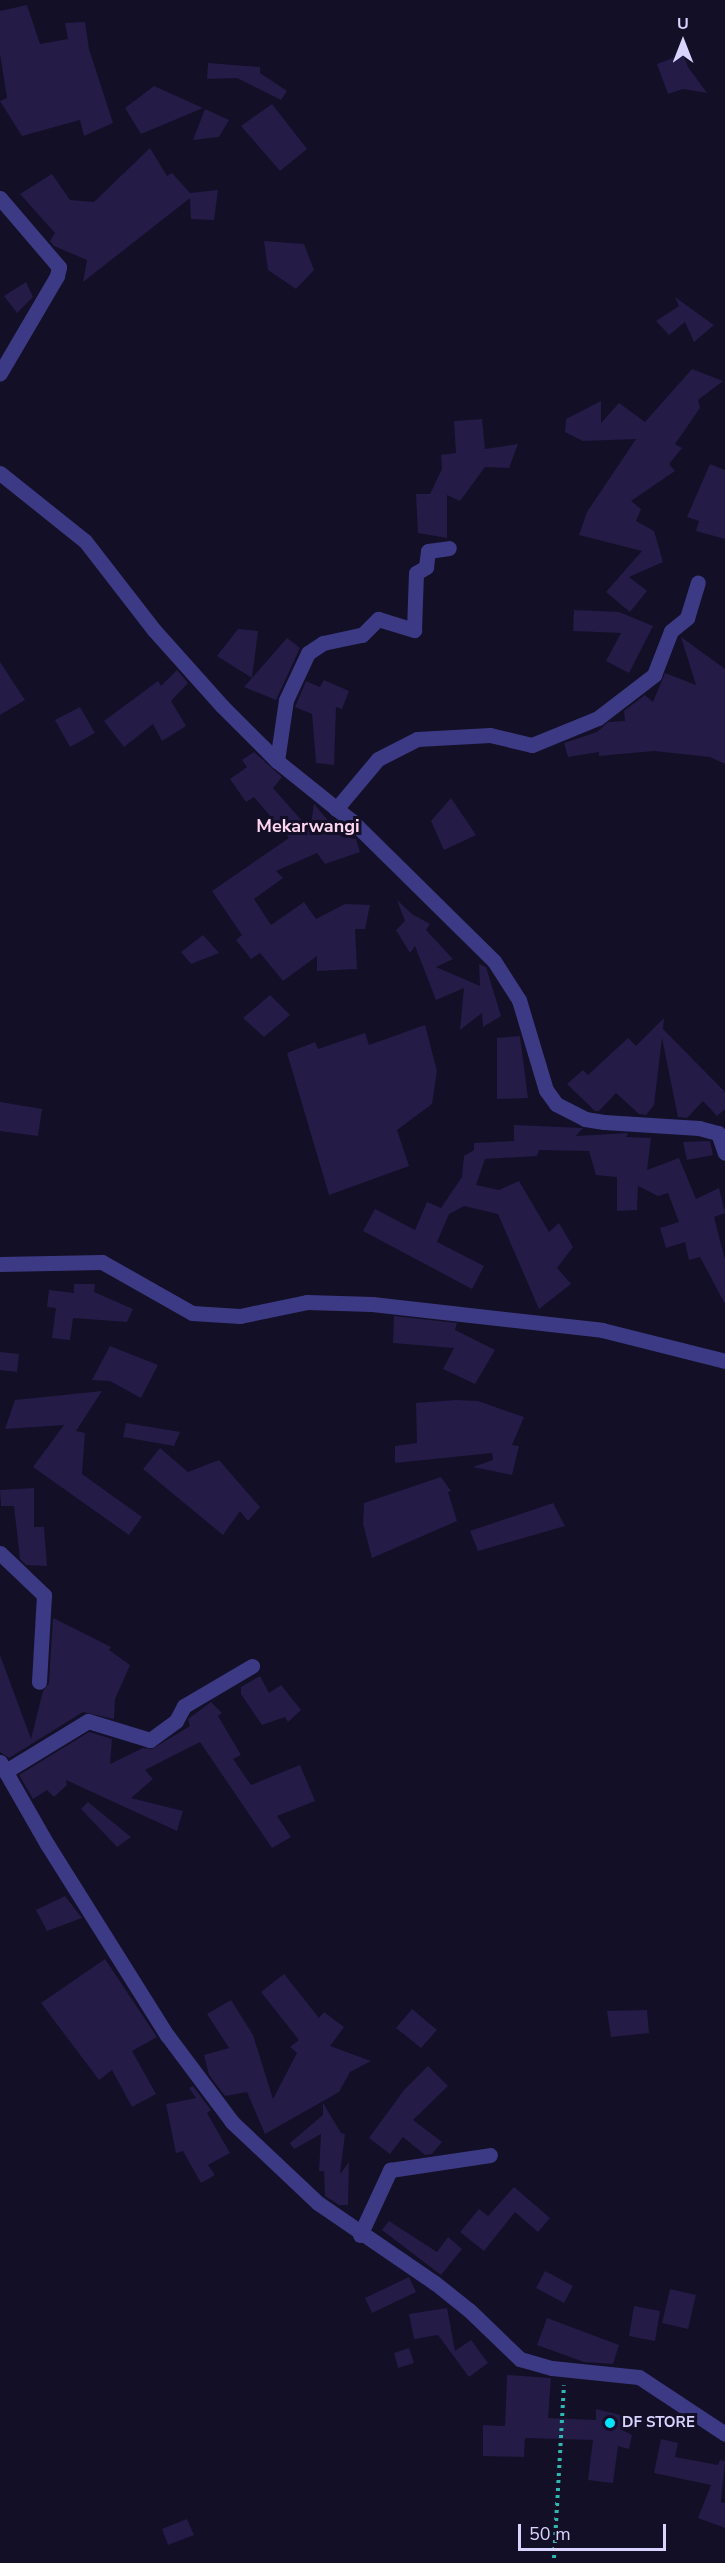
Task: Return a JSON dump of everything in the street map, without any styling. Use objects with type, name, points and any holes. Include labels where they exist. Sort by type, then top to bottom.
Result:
[{"type":"street","points":[[0,198],[56,263],[59,272],[0,373]]},
{"type":"street","points":[[0,473],[85,541],[154,630],[277,761],[336,808],[404,870],[494,962],[519,1000],[546,1090],[556,1104],[585,1119],[709,1130],[718,1133],[725,1153]]},
{"type":"street","points":[[277,761],[286,700],[308,653],[323,643],[362,635],[378,619],[414,630],[416,573],[426,567],[428,551],[449,548]]},
{"type":"street","points":[[336,808],[378,759],[417,739],[490,735],[532,745],[598,718],[654,675],[671,631],[687,618],[698,583]]},
{"type":"street","points":[[0,1264],[102,1262],[155,1295],[192,1312],[240,1316],[306,1302],[372,1304],[602,1330],[725,1361]]},
{"type":"street","points":[[0,1553],[44,1594],[39,1682]]},
{"type":"street","points":[[252,1666],[184,1706],[176,1721],[150,1740],[88,1721],[3,1767],[141,1996],[232,2122],[318,2203],[360,2235],[470,2310],[520,2359],[566,2369],[639,2377],[725,2434]]},
{"type":"street","points":[[360,2235],[390,2170],[490,2155]]},
{"type":"path","points":[[554,2558],[566,2369]]},
{"type":"building","points":[[27,5],[40,44],[68,39],[65,23],[85,22],[89,49],[113,123],[84,136],[80,120],[22,136],[0,101],[7,98],[0,54],[0,11]]},
{"type":"building","points":[[683,54],[688,67],[707,93],[683,89],[668,94],[657,64]]},
{"type":"building","points":[[208,63],[260,67],[260,73],[287,91],[281,100],[237,78],[207,79]]},
{"type":"building","points":[[154,86],[203,108],[141,134],[125,108]]},
{"type":"building","points":[[272,104],[307,149],[280,171],[241,126]]},
{"type":"building","points":[[205,109],[229,120],[219,137],[193,140]]},
{"type":"building","points":[[150,148],[167,176],[172,173],[190,193],[218,190],[214,220],[191,219],[190,198],[83,282],[87,260],[54,246],[50,241],[55,233],[20,194],[52,174],[70,200],[94,202]]},
{"type":"building","points":[[264,241],[304,244],[314,270],[296,289],[268,270]]},
{"type":"building","points":[[26,282],[33,297],[17,313],[4,296]]},
{"type":"building","points":[[675,297],[714,325],[694,342],[685,322],[669,335],[656,321],[679,306]]},
{"type":"building","points":[[692,369],[723,381],[698,400],[700,408],[675,444],[682,448],[669,464],[675,471],[631,501],[641,509],[636,521],[654,531],[663,562],[629,577],[647,591],[630,612],[606,592],[642,551],[579,535],[587,512],[636,439],[583,441],[565,432],[566,419],[601,401],[601,423],[619,403],[645,422]]},
{"type":"building","points":[[482,419],[485,449],[518,444],[509,468],[485,467],[460,501],[447,495],[447,538],[418,533],[416,494],[430,494],[442,469],[441,455],[456,453],[454,421]]},
{"type":"building","points":[[710,464],[725,470],[725,539],[696,531],[699,521],[687,517]]},
{"type":"building","points":[[574,610],[619,612],[653,626],[629,673],[606,661],[621,633],[573,631]]},
{"type":"building","points":[[238,629],[258,631],[252,678],[217,656]]},
{"type":"building","points":[[681,637],[725,669],[725,764],[710,757],[654,751],[599,756],[599,752],[568,757],[564,743],[597,732],[608,722],[625,721],[624,711],[645,695],[653,702],[665,673],[696,685]]},
{"type":"building","points":[[287,638],[300,648],[276,700],[244,687]]},
{"type":"building","points":[[0,662],[25,700],[0,715]]},
{"type":"building","points":[[177,670],[188,683],[171,701],[186,726],[162,741],[153,724],[124,747],[104,721],[158,681],[161,686]]},
{"type":"building","points":[[324,680],[349,691],[342,709],[336,707],[334,765],[316,763],[312,714],[295,707],[306,681],[320,687]]},
{"type":"building","points":[[80,707],[95,733],[70,747],[55,720]]},
{"type":"building","points":[[254,752],[282,777],[273,788],[310,830],[314,804],[342,837],[356,839],[360,852],[325,864],[317,853],[276,871],[283,878],[254,899],[271,925],[304,902],[316,919],[345,904],[370,905],[365,929],[355,929],[357,969],[317,971],[317,956],[283,981],[260,953],[251,959],[236,940],[242,935],[212,891],[289,838],[254,797],[246,802],[230,779],[247,767],[242,760]]},
{"type":"building","points":[[451,798],[476,835],[444,850],[431,821]]},
{"type":"building","points":[[397,900],[412,914],[430,924],[426,930],[453,959],[436,967],[480,986],[479,964],[486,967],[501,1016],[483,1027],[482,1013],[460,1030],[464,988],[436,1000],[415,946],[410,953],[396,930],[405,921]]},
{"type":"building","points":[[203,935],[219,953],[191,964],[181,952]]},
{"type":"building","points":[[270,995],[290,1015],[264,1037],[243,1018]]},
{"type":"building","points":[[664,1018],[663,1029],[725,1092],[725,1109],[717,1116],[703,1101],[687,1118],[678,1117],[662,1038],[654,1105],[646,1115],[639,1114],[616,1093],[599,1111],[595,1111],[567,1084],[583,1070],[588,1075],[628,1038],[636,1046]]},
{"type":"building","points":[[425,1025],[437,1071],[432,1104],[397,1130],[409,1166],[329,1195],[287,1053],[315,1042],[318,1049],[365,1033],[369,1045]]},
{"type":"building","points":[[520,1036],[528,1098],[497,1099],[497,1038]]},
{"type":"building","points":[[0,1102],[42,1109],[38,1136],[0,1131]]},
{"type":"building","points":[[514,1125],[583,1128],[576,1136],[628,1133],[626,1137],[651,1138],[647,1170],[679,1158],[696,1199],[719,1188],[725,1213],[714,1217],[725,1260],[725,1304],[700,1257],[689,1260],[685,1242],[666,1248],[660,1228],[679,1222],[668,1193],[658,1196],[638,1186],[637,1210],[617,1211],[617,1177],[596,1175],[589,1151],[539,1150],[537,1156],[485,1159],[476,1185],[499,1190],[519,1181],[549,1232],[559,1223],[573,1247],[557,1268],[571,1284],[539,1309],[498,1214],[464,1206],[449,1214],[437,1242],[484,1266],[472,1289],[363,1231],[375,1209],[415,1230],[427,1202],[441,1208],[462,1177],[464,1156],[474,1150],[474,1143],[514,1141]]},
{"type":"building","points":[[710,1141],[713,1155],[687,1160],[683,1142]]},
{"type":"building","points":[[74,1284],[95,1284],[94,1292],[133,1309],[127,1322],[73,1318],[70,1340],[52,1338],[56,1308],[47,1307],[49,1290],[74,1293]]},
{"type":"building","points":[[394,1316],[457,1323],[455,1330],[495,1350],[475,1384],[443,1369],[454,1348],[393,1343]]},
{"type":"building","points":[[110,1346],[158,1365],[141,1398],[110,1381],[92,1380]]},
{"type":"building","points":[[0,1352],[19,1354],[17,1372],[0,1370]]},
{"type":"building","points":[[102,1391],[76,1431],[85,1433],[82,1474],[142,1517],[129,1535],[33,1467],[64,1425],[5,1429],[15,1400]]},
{"type":"building","points":[[478,1401],[524,1417],[512,1445],[519,1446],[512,1475],[473,1467],[493,1460],[492,1453],[395,1463],[395,1446],[417,1443],[416,1403]]},
{"type":"building","points":[[126,1423],[180,1432],[174,1446],[123,1437]]},
{"type":"building","points":[[160,1448],[188,1472],[219,1460],[260,1507],[248,1521],[240,1511],[223,1535],[143,1469]]},
{"type":"building","points":[[441,1477],[451,1491],[448,1492],[457,1521],[372,1558],[363,1524],[364,1503]]},
{"type":"building","points":[[34,1488],[34,1527],[44,1527],[47,1566],[26,1565],[20,1559],[14,1506],[1,1506],[0,1490]]},
{"type":"building","points":[[553,1503],[565,1526],[478,1551],[470,1531]]},
{"type":"building","points":[[53,1618],[111,1647],[109,1650],[130,1665],[115,1699],[114,1719],[83,1712],[9,1758],[0,1752],[0,1655],[31,1739],[43,1691],[49,1683]]},
{"type":"building","points":[[260,1676],[269,1693],[281,1685],[301,1710],[288,1722],[285,1717],[262,1725],[241,1694],[241,1687]]},
{"type":"building","points":[[211,1702],[222,1713],[218,1716],[241,1755],[233,1759],[251,1785],[300,1765],[315,1801],[277,1816],[291,1837],[272,1848],[200,1742],[145,1770],[153,1779],[131,1798],[183,1811],[177,1831],[66,1780],[67,1785],[54,1797],[47,1790],[33,1799],[19,1775],[89,1732],[112,1739],[110,1764],[143,1748],[152,1749],[190,1726],[188,1719]]},
{"type":"building","points":[[88,1802],[131,1837],[117,1847],[81,1809]]},
{"type":"building","points":[[65,1896],[82,1918],[47,1931],[36,1910]]},
{"type":"building","points":[[105,1959],[157,2037],[132,2051],[156,2094],[132,2107],[112,2070],[99,2080],[41,2003]]},
{"type":"building","points":[[284,1974],[319,2018],[324,2012],[344,2027],[330,2046],[371,2061],[350,2072],[339,2092],[265,2134],[247,2092],[225,2096],[209,2075],[204,2055],[229,2048],[207,2014],[231,2000],[253,2035],[273,2099],[297,2053],[290,2047],[299,2040],[261,1992]]},
{"type":"building","points":[[412,2009],[437,2030],[421,2048],[396,2028]]},
{"type":"building","points":[[647,2010],[649,2033],[611,2037],[607,2011]]},
{"type":"building","points":[[428,2066],[448,2086],[413,2120],[442,2142],[432,2154],[425,2155],[403,2137],[390,2154],[369,2138],[404,2090]]},
{"type":"building","points":[[193,2086],[211,2110],[207,2113],[230,2153],[208,2165],[215,2175],[201,2183],[183,2151],[176,2153],[166,2104],[196,2098],[189,2088]]},
{"type":"building","points":[[323,2103],[341,2133],[345,2134],[340,2174],[349,2162],[348,2205],[339,2205],[325,2196],[324,2171],[319,2171],[321,2134],[294,2149],[290,2143],[323,2115]]},
{"type":"building","points":[[514,2187],[550,2218],[538,2232],[515,2212],[484,2251],[460,2232],[479,2209],[488,2216]]},
{"type":"building","points":[[389,2221],[437,2252],[448,2237],[462,2249],[441,2275],[382,2230]]},
{"type":"building","points":[[545,2271],[573,2286],[564,2303],[536,2288]]},
{"type":"building","points":[[409,2277],[416,2292],[372,2313],[365,2298]]},
{"type":"building","points":[[670,2289],[696,2295],[688,2329],[662,2323]]},
{"type":"building","points":[[634,2306],[660,2311],[655,2341],[629,2336]]},
{"type":"building","points":[[447,2308],[455,2351],[471,2340],[488,2363],[469,2377],[438,2335],[414,2339],[409,2314]]},
{"type":"building","points":[[547,2318],[619,2345],[613,2364],[584,2362],[537,2345]]},
{"type":"building","points":[[409,2348],[414,2363],[398,2368],[394,2353]]},
{"type":"building","points":[[507,2375],[551,2378],[548,2418],[596,2420],[596,2409],[625,2416],[622,2430],[632,2435],[629,2449],[618,2446],[613,2483],[588,2480],[593,2440],[525,2438],[524,2457],[483,2456],[483,2425],[505,2426]]},
{"type":"building","points":[[661,2439],[678,2443],[675,2457],[718,2465],[720,2460],[725,2461],[721,2502],[725,2503],[725,2528],[698,2518],[711,2485],[654,2473]]},
{"type":"building","points":[[187,2519],[194,2535],[168,2545],[162,2529]]},
{"type":"place","name":"DF STORE","points":[[610,2423]]},
{"type":"district","name":"Mekarwangi","points":[[308,826]]}]
